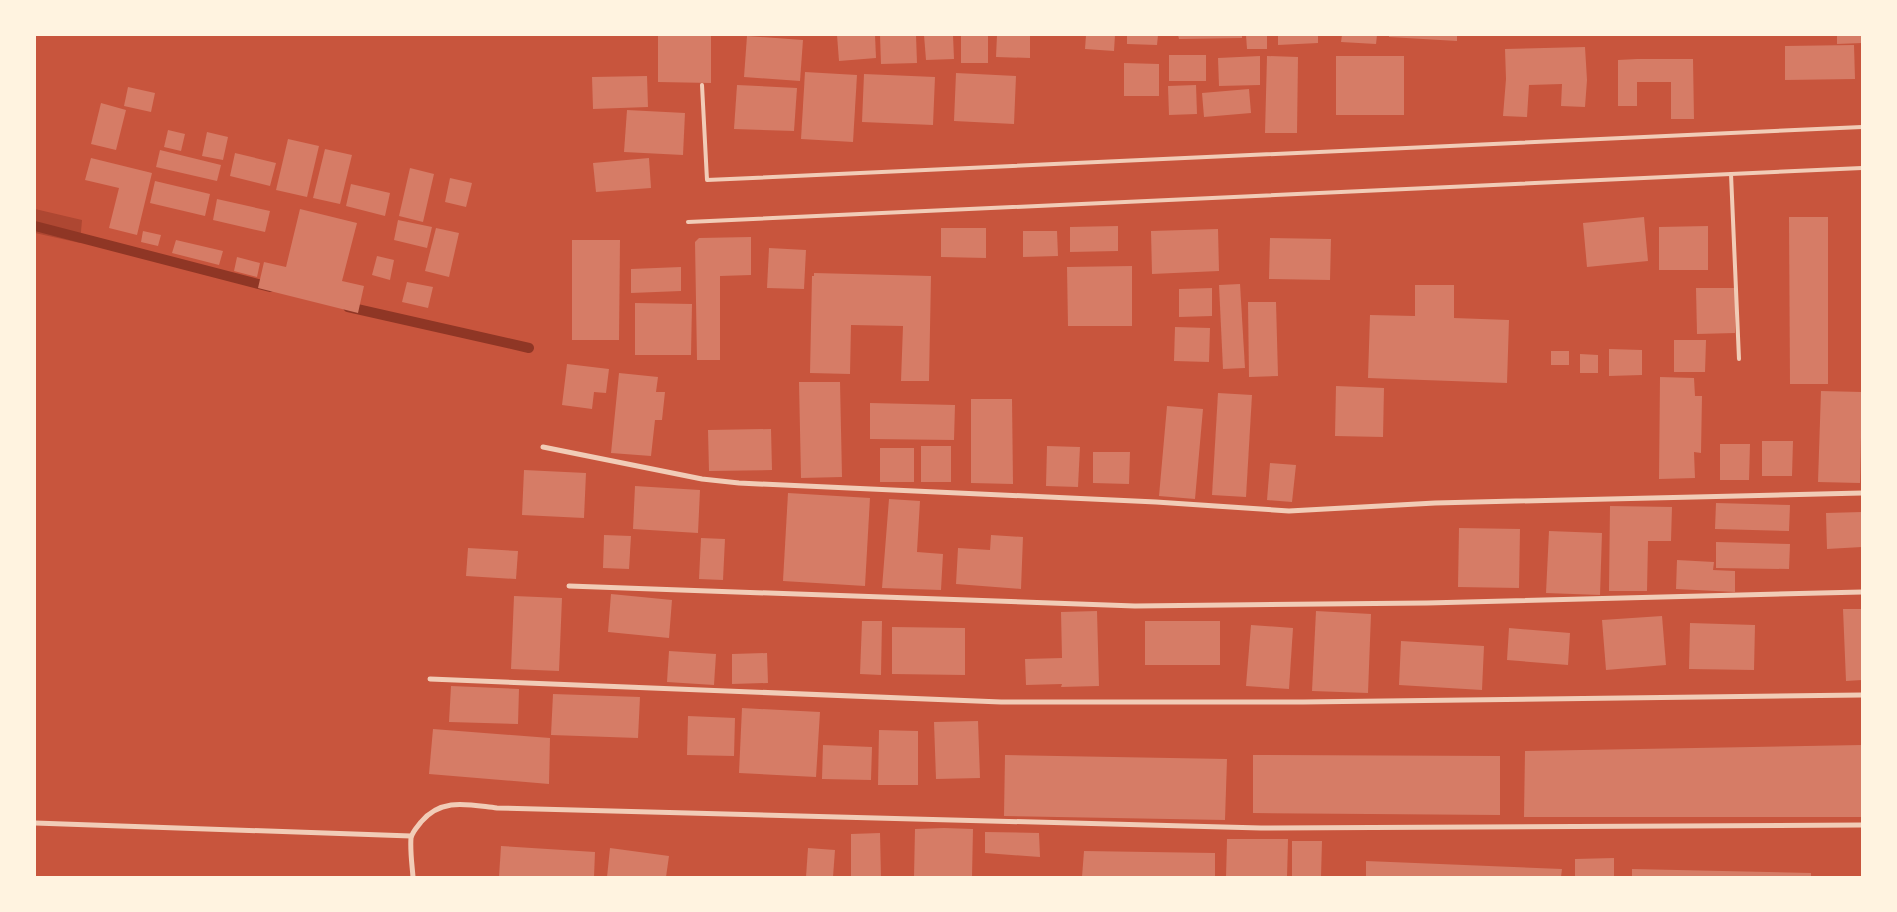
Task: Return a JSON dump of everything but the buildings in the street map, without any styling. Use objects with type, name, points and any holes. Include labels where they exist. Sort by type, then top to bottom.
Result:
[{"type":"street","points":[[543,447],[702,479],[739,483],[1156,502],[1289,511],[1435,504],[1862,493]]},
{"type":"street","points":[[570,586],[1135,606],[1426,603],[1862,592]]},
{"type":"street","points":[[430,679],[1001,702],[1323,702],[1862,695]]},
{"type":"street","points":[[413,877],[411,836],[425,817],[435,809],[464,804],[497,808],[1261,828],[1862,825]]},
{"type":"street","points":[[35,823],[411,836]]},
{"type":"lane","points":[[702,85],[707,180],[1862,128]]},
{"type":"lane","points":[[688,222],[1862,168]]},
{"type":"lane","points":[[1731,174],[1739,360]]},
{"type":"shaded area","points":[[35,209],[82,220],[80,243],[35,233]]},
{"type":"waterway","points":[[35,226],[270,287]]},
{"type":"waterway","points":[[348,307],[529,348]]}]
